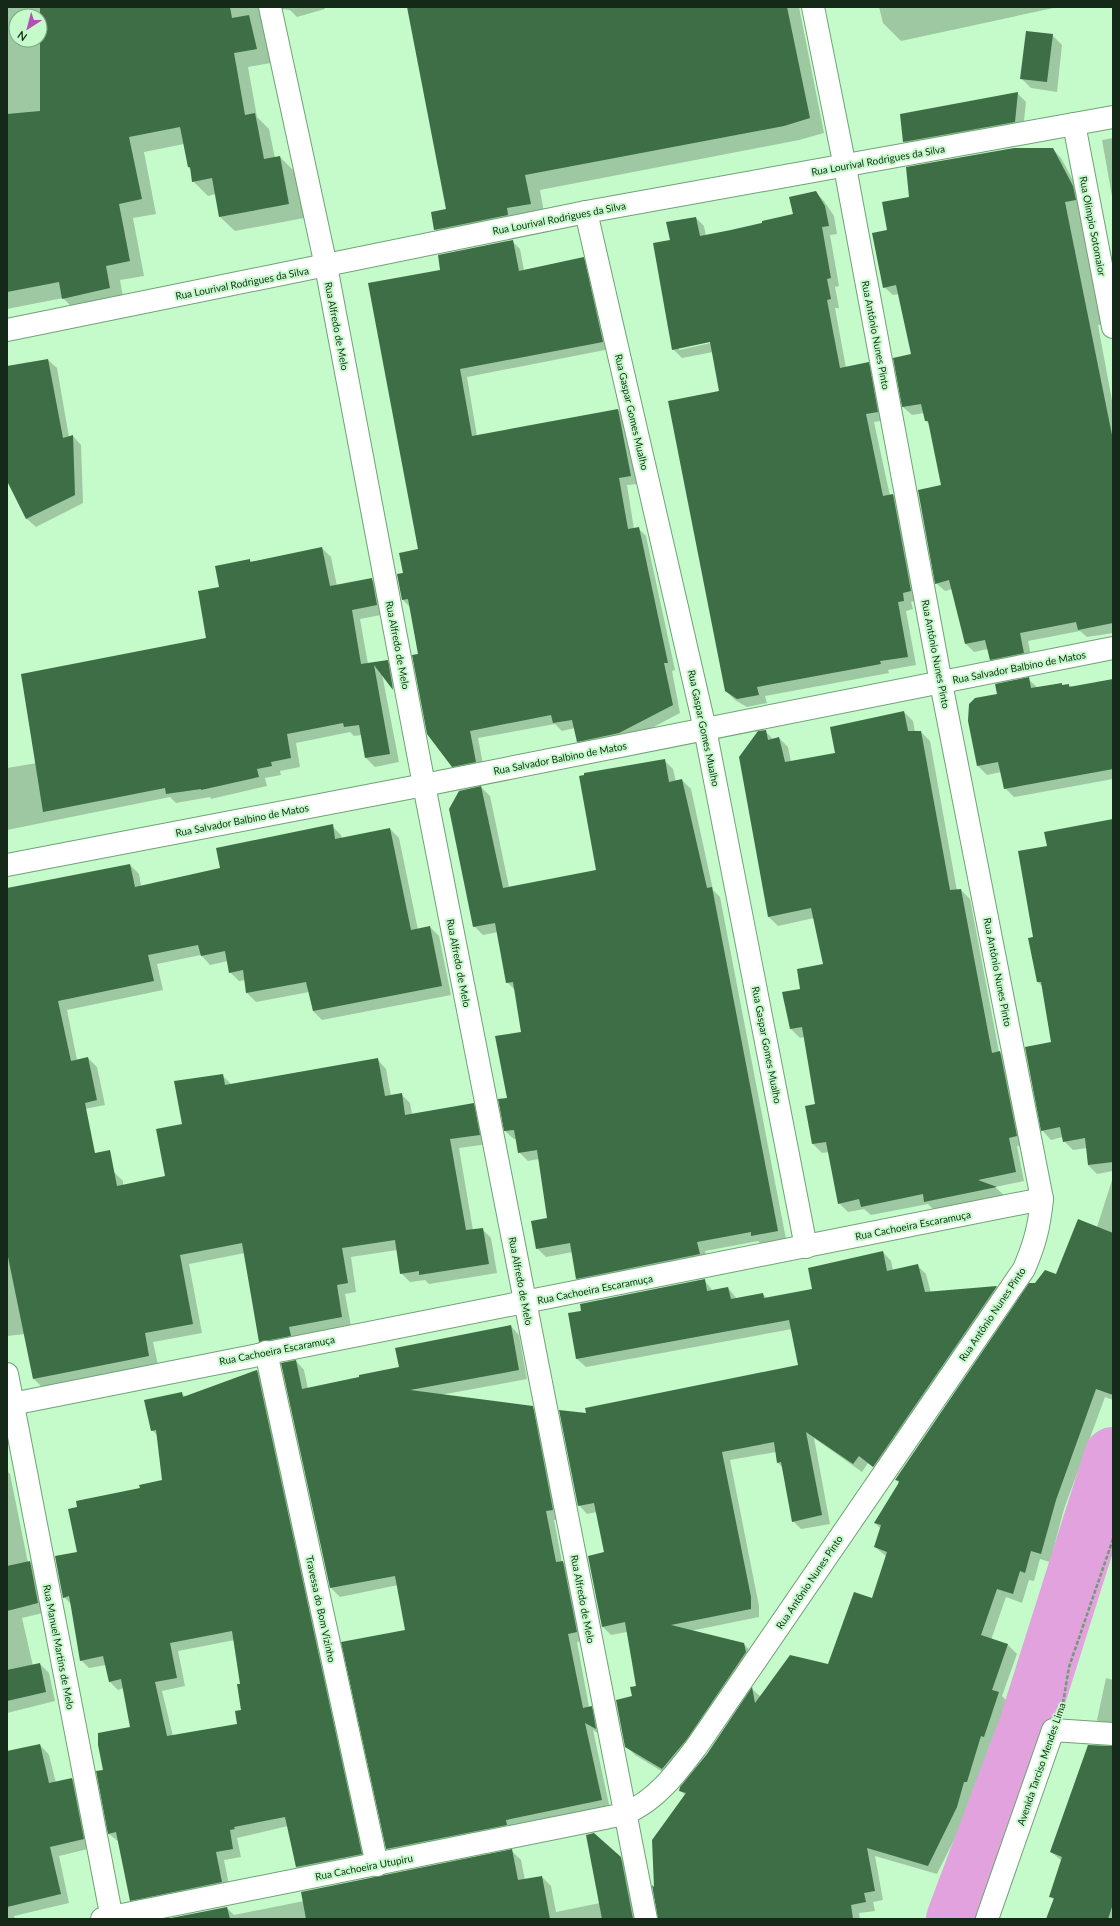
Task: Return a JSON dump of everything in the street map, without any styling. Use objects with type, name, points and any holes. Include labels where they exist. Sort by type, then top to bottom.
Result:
[{"type":"street","name":"Rua Alfredo de Melo","points":[[270,7],[326,266],[424,785],[646,1919]]},
{"type":"street","name":"Rua Antônio Nunes Pinto","points":[[626,1814],[644,1804],[670,1779],[688,1758],[1019,1276],[1035,1244],[1040,1225],[1042,1199],[941,683],[845,167],[813,7]]},
{"type":"street","name":"Rua Lourival Rodrigues da Silva","points":[[7,330],[586,212],[845,167],[1113,117]]},
{"type":"street","name":"Rua Olímpio Sotomaior","points":[[1074,124],[1113,327]]},
{"type":"street","name":"Rua Gaspar Gomes Mualho","points":[[586,212],[705,729],[806,1247]]},
{"type":"street","name":"Rua Salvador Balbino de Matos","points":[[7,865],[424,785],[1113,648]]},
{"type":"street","name":"Rua Cachoeira Escaramuça","points":[[10,1404],[1042,1199]]},
{"type":"street","name":"Travessa do Bom Vizinho","points":[[266,1352],[377,1865]]},
{"type":"street","name":"Rua Manuel Martins de Melo","points":[[7,1374],[10,1404],[108,1918]]},
{"type":"street","points":[[1053,1730],[1113,1734]]},
{"type":"street","name":"Avenida Tarciso Mendes Lima","points":[[987,1919],[1053,1730]]},
{"type":"street","name":"Rua Cachoeira Utupiru","points":[[108,1918],[626,1814]]},
{"type":"path","name":"Avenida Tarciso Mendes Lima","points":[[1053,1730],[1062,1705],[1069,1667],[1113,1539]]},
{"type":"building","points":[[230,7],[232,18],[249,15],[257,49],[234,53],[245,115],[255,113],[264,159],[280,156],[289,204],[219,217],[212,178],[192,182],[190,167],[188,167],[180,127],[129,137],[142,199],[119,204],[130,261],[106,266],[110,288],[62,299],[59,282],[7,292],[7,114],[40,111],[40,48],[48,48],[48,8],[40,8]]},
{"type":"building","points":[[407,7],[787,7],[810,118],[784,126],[525,175],[531,204],[507,208],[508,215],[434,230],[431,212],[446,209]]},
{"type":"building","points":[[1026,31],[1053,34],[1047,82],[1020,79]]},
{"type":"building","points":[[1018,92],[1015,122],[903,142],[900,114]]},
{"type":"building","points":[[1014,148],[1053,148],[1073,186],[1076,200],[1065,202],[1113,440],[1113,623],[1078,630],[1076,622],[1020,633],[1024,653],[990,660],[985,640],[965,644],[949,580],[935,584],[918,490],[941,485],[928,421],[925,421],[921,404],[902,407],[893,358],[911,354],[896,285],[883,288],[872,233],[887,230],[882,202],[909,197],[906,167]]},
{"type":"building","points":[[816,191],[825,206],[829,226],[822,227],[831,278],[827,279],[831,299],[827,300],[840,368],[869,362],[878,412],[866,414],[883,496],[893,494],[911,591],[903,593],[904,601],[898,602],[908,657],[880,661],[881,664],[757,687],[759,695],[737,699],[725,691],[668,401],[719,391],[710,342],[672,350],[653,243],[670,240],[666,222],[696,217],[700,236],[731,230],[793,214],[789,197]]},
{"type":"building","points":[[513,240],[519,271],[584,257],[603,342],[460,369],[472,436],[618,409],[631,476],[619,478],[628,529],[639,527],[668,663],[664,663],[673,705],[619,733],[577,742],[572,720],[553,723],[551,715],[470,731],[476,762],[452,767],[427,734],[412,655],[418,654],[408,599],[402,600],[397,574],[403,573],[399,553],[418,549],[368,283],[440,270],[438,255]]},
{"type":"building","points":[[48,359],[63,438],[73,435],[75,495],[26,519],[7,481],[7,366]]},
{"type":"building","points":[[322,547],[330,586],[372,578],[377,605],[352,610],[361,664],[388,660],[393,690],[374,665],[390,754],[365,758],[359,725],[344,727],[343,723],[287,734],[291,758],[271,762],[272,766],[257,769],[259,777],[201,790],[166,794],[165,788],[43,812],[21,674],[206,638],[198,591],[219,587],[215,566],[250,559],[250,562]]},
{"type":"building","points":[[1029,677],[1031,688],[1062,683],[1062,685],[1069,684],[1069,687],[1113,679],[1113,769],[1004,789],[998,762],[977,766],[968,721],[969,704],[975,698],[997,694],[995,684]]},
{"type":"building","points":[[904,711],[908,731],[921,731],[950,890],[961,889],[992,1053],[1000,1051],[1017,1136],[1009,1138],[1016,1172],[978,1180],[997,1187],[924,1202],[923,1194],[861,1207],[859,1199],[838,1204],[826,1142],[812,1144],[805,1106],[815,1104],[802,1027],[790,1029],[782,992],[800,989],[797,969],[823,964],[811,908],[768,917],[739,757],[758,731],[766,730],[768,740],[779,737],[785,762],[835,753],[830,727]]},
{"type":"building","points":[[665,759],[669,782],[682,779],[707,888],[712,887],[778,1231],[751,1236],[751,1232],[697,1242],[700,1254],[576,1279],[570,1243],[536,1249],[531,1221],[547,1218],[537,1150],[518,1153],[514,1130],[504,1131],[498,1099],[507,1098],[495,1036],[521,1032],[513,982],[506,983],[495,923],[473,927],[449,809],[459,791],[481,786],[503,888],[596,870],[579,776],[584,775],[584,773]]},
{"type":"building","points":[[1113,819],[1113,1162],[1088,1165],[1085,1138],[1063,1142],[1060,1127],[1041,1131],[1025,1047],[1051,1042],[1041,982],[1037,982],[1028,938],[1033,937],[1018,851],[1047,846],[1044,832]]},
{"type":"building","points":[[333,824],[335,839],[390,828],[411,930],[430,926],[442,986],[313,1011],[306,982],[246,993],[243,970],[229,973],[225,951],[201,956],[198,945],[148,955],[154,981],[58,1001],[71,1061],[88,1057],[97,1100],[85,1103],[95,1153],[110,1150],[117,1186],[165,1176],[156,1129],[182,1124],[174,1081],[223,1074],[225,1085],[378,1058],[385,1096],[402,1093],[405,1115],[474,1103],[480,1135],[450,1139],[466,1230],[483,1228],[489,1264],[419,1275],[419,1271],[400,1274],[395,1240],[342,1248],[348,1283],[337,1285],[342,1317],[289,1327],[291,1336],[259,1342],[242,1243],[180,1255],[193,1324],[145,1333],[149,1356],[33,1379],[7,1252],[7,888],[130,864],[135,887],[220,868],[216,848]]},
{"type":"building","points":[[1078,1219],[1113,1233],[1113,1395],[1096,1389],[1056,1500],[1041,1554],[1031,1551],[1025,1573],[1020,1571],[1013,1594],[997,1589],[981,1635],[1008,1644],[992,1690],[999,1692],[984,1737],[981,1736],[967,1782],[964,1782],[957,1807],[928,1866],[867,1848],[875,1891],[864,1893],[866,1902],[851,1905],[853,1919],[658,1919],[652,1885],[654,1887],[652,1840],[686,1793],[679,1791],[680,1787],[707,1754],[752,1687],[755,1703],[790,1655],[828,1664],[854,1592],[872,1598],[887,1552],[874,1547],[881,1525],[874,1523],[898,1484],[899,1481],[895,1480],[1029,1283],[1035,1283],[1045,1270],[1056,1274]]},
{"type":"building","points":[[883,1251],[887,1271],[918,1264],[925,1292],[997,1286],[873,1467],[859,1456],[853,1464],[806,1432],[822,1515],[792,1522],[781,1462],[777,1463],[774,1442],[722,1452],[751,1597],[751,1609],[671,1625],[744,1643],[746,1652],[687,1739],[662,1769],[625,1747],[616,1700],[632,1696],[630,1687],[636,1686],[625,1622],[602,1627],[588,1556],[604,1552],[594,1503],[578,1506],[559,1410],[586,1413],[585,1408],[798,1365],[789,1320],[576,1359],[568,1313],[581,1311],[580,1304],[705,1279],[707,1291],[728,1287],[731,1299],[763,1293],[764,1298],[812,1289],[808,1268]]},
{"type":"building","points":[[511,1325],[519,1370],[410,1390],[533,1406],[553,1510],[546,1511],[556,1562],[563,1561],[577,1632],[568,1634],[583,1708],[592,1706],[596,1729],[585,1723],[602,1800],[506,1820],[507,1825],[386,1849],[341,1642],[405,1630],[395,1576],[330,1588],[281,1363],[296,1360],[302,1389],[399,1367],[395,1348]]},
{"type":"building","points":[[257,1370],[362,1854],[296,1867],[285,1817],[234,1827],[235,1829],[230,1830],[233,1849],[216,1852],[222,1882],[130,1901],[116,1832],[108,1834],[96,1771],[103,1770],[98,1745],[98,1733],[130,1727],[121,1679],[109,1682],[103,1656],[80,1661],[69,1596],[63,1598],[55,1556],[77,1552],[68,1509],[77,1507],[76,1501],[140,1488],[139,1485],[162,1480],[156,1430],[151,1431],[144,1400],[182,1392],[183,1397]],"holes":[[[232,1631],[240,1684],[237,1684],[241,1710],[235,1711],[237,1724],[167,1736],[155,1682],[177,1678],[170,1643]]]},
{"type":"building","points":[[30,1561],[38,1603],[7,1611],[7,1566]]},
{"type":"building","points":[[40,1663],[46,1692],[7,1701],[7,1670]]},
{"type":"building","points":[[40,1744],[49,1783],[72,1778],[84,1839],[50,1847],[61,1894],[7,1907],[7,1751]]},
{"type":"building","points":[[1088,1745],[1113,1746],[1113,1904],[1108,1919],[1046,1919],[1054,1898],[1049,1897],[1062,1857],[1050,1852]]},
{"type":"building","points":[[594,1833],[621,1857],[633,1919],[602,1919],[586,1835]]},
{"type":"building","points":[[512,1849],[518,1880],[542,1876],[550,1919],[306,1919],[301,1892]]},
{"type":"building","points":[[227,1907],[230,1919],[166,1919]]},
{"type":"waterway","points":[[955,1919],[1027,1728],[1113,1456]]}]
